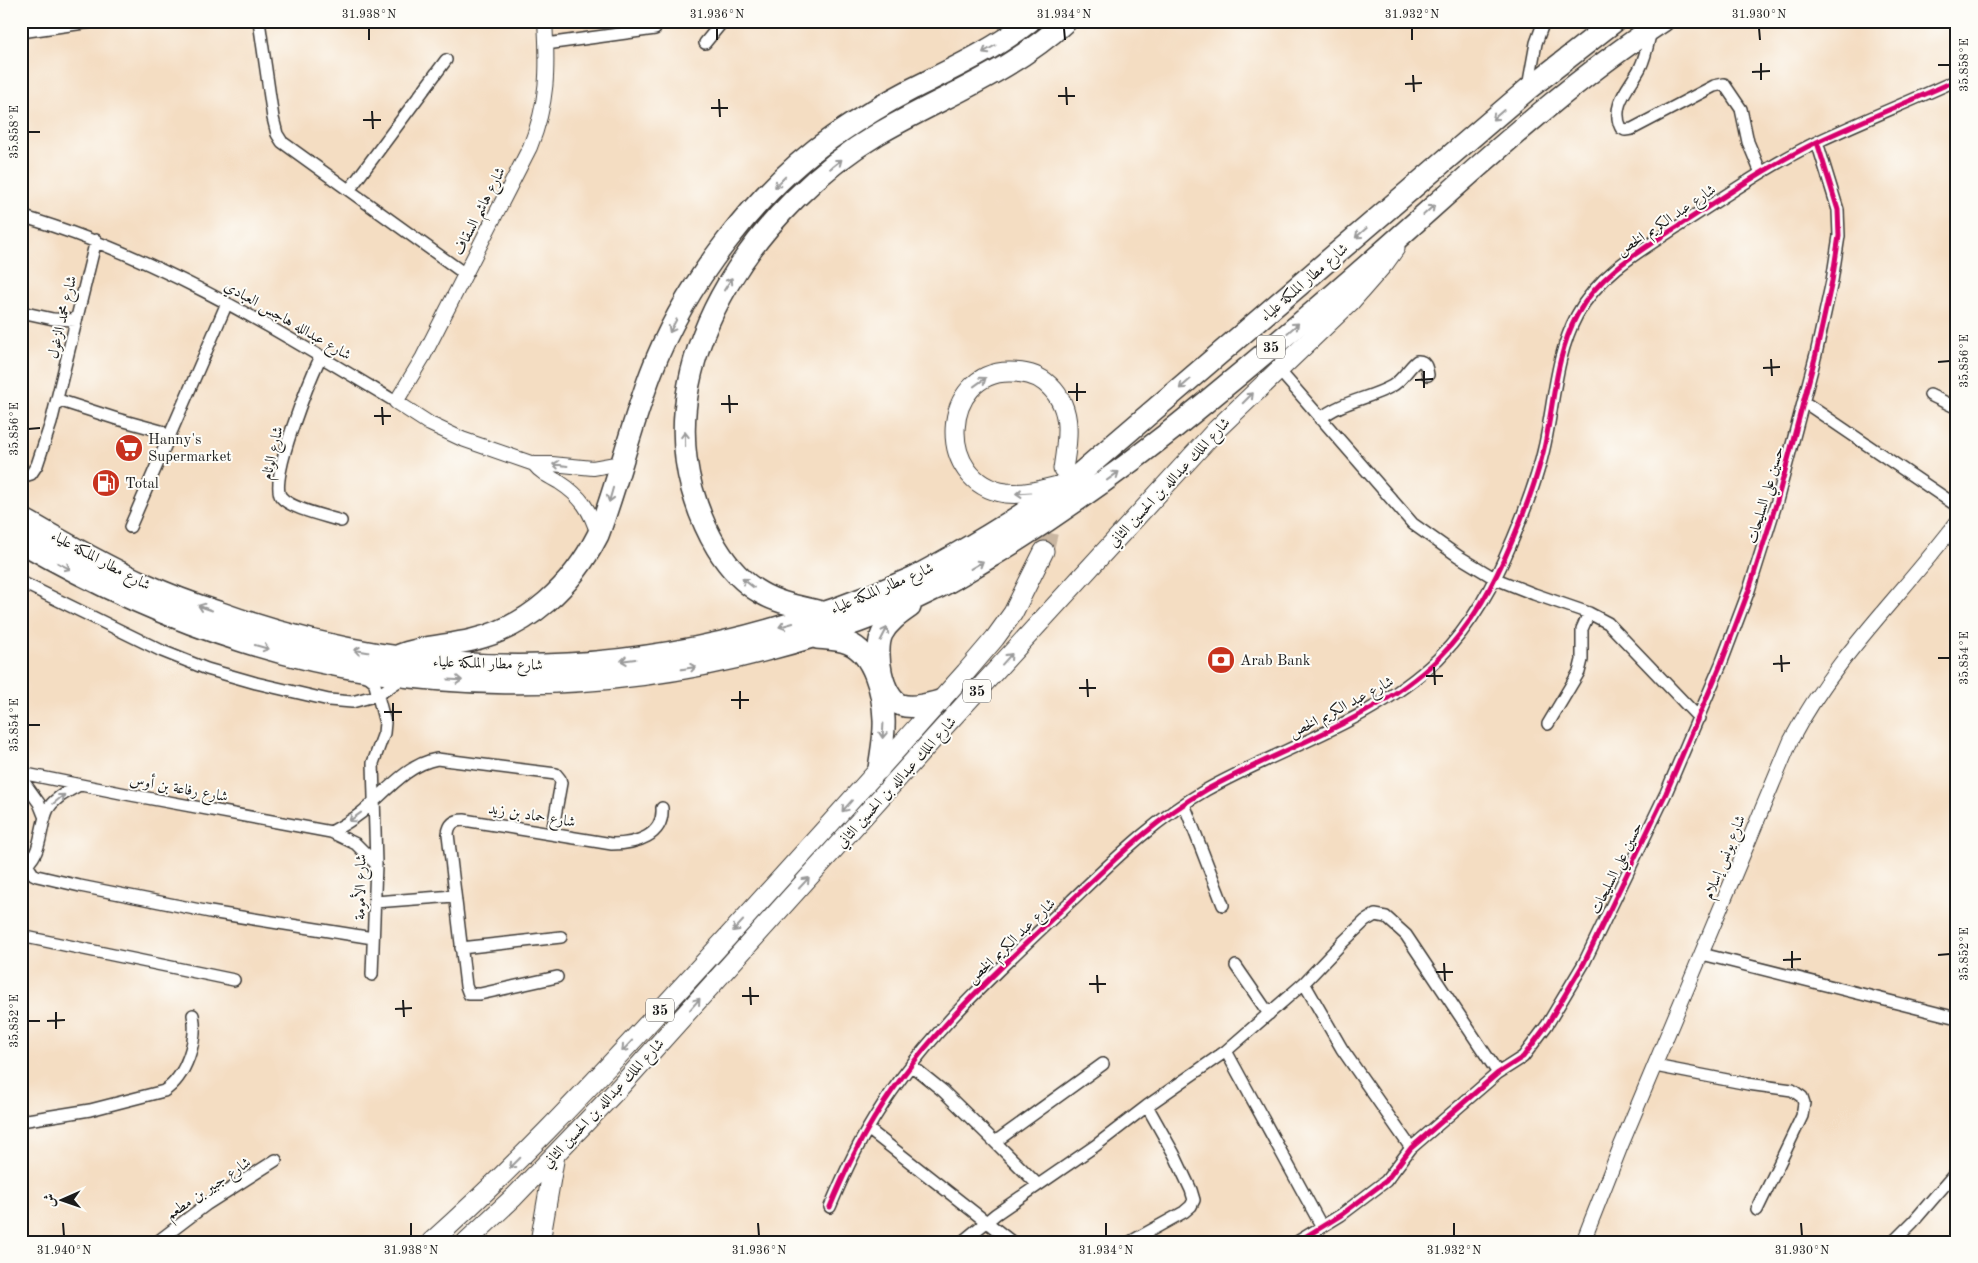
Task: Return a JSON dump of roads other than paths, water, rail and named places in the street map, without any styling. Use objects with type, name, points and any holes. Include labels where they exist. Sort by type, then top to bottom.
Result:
[{"type":"highway","points":[[396,656],[423,647],[471,640],[503,629],[540,608],[566,584],[587,557],[598,535],[651,372],[682,309],[718,253],[756,207],[788,174],[832,137],[880,106],[994,47],[1030,21]]},
{"type":"highway","name":"شارع مطار الملكة علياء","points":[[21,518],[103,564],[176,598],[283,634],[322,644],[436,662],[498,666],[575,665],[608,662],[719,644],[793,624],[914,578],[1002,528],[1067,476],[1554,67],[1615,21]]},
{"type":"highway","points":[[825,613],[783,602],[752,587],[741,578],[722,555],[708,531],[701,514],[686,463],[684,424],[690,384],[708,324],[722,294],[756,243],[778,218],[823,174],[855,149],[879,134],[1017,59],[1055,25]]},
{"type":"highway","name":"شارع مطار الملكة علياء","points":[[21,542],[55,562],[116,592],[210,631],[276,651],[407,676],[515,683],[605,680],[699,666],[812,638],[935,589],[1041,526],[1116,474],[1204,404],[1520,130],[1627,46],[1657,25]]},
{"type":"highway","name":"شارع الملك عبدالله بن الحسين الثاني","points":[[466,1242],[495,1216],[631,1075],[1217,429],[1350,302],[1385,262],[1404,232]]},
{"type":"highway","name":"35","points":[[1020,372],[1033,375],[1052,388],[1066,410],[1068,424],[1067,476],[1042,490],[1016,493],[987,488],[974,479],[959,458],[954,430],[956,417],[961,406],[972,388],[980,380],[992,374],[1020,372]]},
{"type":"highway","name":"شارع الملك عبدالله بن الحسين الثاني","points":[[431,1242],[543,1136],[749,914],[940,701],[1006,624],[1021,599],[1044,551]]},
{"type":"highway","points":[[935,589],[890,623],[881,636],[879,661],[888,692],[898,704],[912,706],[940,701]]},
{"type":"highway","points":[[812,638],[840,640],[849,643],[868,661],[879,690],[884,719],[879,769]]},
{"type":"highway","points":[[540,1242],[555,1155]]},
{"type":"street","points":[[259,21],[273,118],[282,142],[350,189],[465,274]]},
{"type":"street","name":"شارع هاشم السقاف","points":[[396,402],[423,357],[530,148],[543,112],[545,93],[545,21]]},
{"type":"street","points":[[705,43],[723,21]]},
{"type":"street","points":[[1528,89],[1536,43],[1544,21]]},
{"type":"street","points":[[21,32],[92,22]]},
{"type":"street","points":[[1657,25],[1642,61],[1617,106],[1617,118],[1621,128],[1626,130],[1632,129],[1716,84],[1724,84],[1741,109],[1748,142],[1761,173]]},
{"type":"street","points":[[546,44],[655,29]]},
{"type":"street","points":[[1627,46],[1635,48],[1642,61]]},
{"type":"street","points":[[350,189],[446,60]]},
{"type":"street","points":[[1532,62],[1554,67]]},
{"type":"street","name":"شارع عبد الكريم الخص","points":[[830,1207],[868,1129],[912,1066],[950,1019],[995,972],[1123,850],[1150,827],[1184,804],[1240,772],[1347,721],[1404,687],[1433,663],[1459,636],[1496,578],[1521,522],[1540,468],[1560,361],[1570,331],[1585,302],[1595,288],[1620,266],[1761,173],[1817,142],[1957,80]]},
{"type":"street","name":"حسين علي السليحات","points":[[1297,1242],[1322,1227],[1386,1181],[1412,1148],[1498,1074],[1523,1058],[1572,986],[1666,793],[1699,718],[1740,616],[1762,553],[1804,402],[1832,281],[1839,236],[1838,210],[1817,142]]},
{"type":"street","name":"شارع عبدالله هاجس العبادي","points":[[21,216],[96,240],[158,267],[294,339],[430,424],[462,439],[534,464],[594,468],[621,463]]},
{"type":"street","name":"شارع محمد الزغول","points":[[21,477],[30,474],[37,465],[58,400],[96,240]]},
{"type":"street","points":[[130,527],[227,303]]},
{"type":"street","points":[[21,312],[76,320]]},
{"type":"street","name":"شارع الوئام","points":[[320,356],[296,416],[278,489],[282,498],[292,505],[341,521]]},
{"type":"street","points":[[1320,419],[1339,406],[1392,386],[1403,378],[1417,361],[1425,364],[1428,376]]},
{"type":"street","points":[[1278,369],[1410,521],[1458,556],[1496,578],[1534,594],[1589,613],[1614,629],[1699,718]]},
{"type":"street","points":[[1930,395],[1957,408]]},
{"type":"street","points":[[58,400],[161,431],[168,439]]},
{"type":"street","points":[[1804,402],[1957,506]]},
{"type":"street","name":"شارع عبدالله هاجس العبادي","points":[[534,464],[542,473],[567,487],[582,500],[591,515],[598,535]]},
{"type":"street","name":"شارع يونس إسلام","points":[[1583,1242],[1620,1148],[1784,753],[1803,717],[1827,680],[1856,642],[1939,546],[1957,522]]},
{"type":"street","points":[[21,582],[137,640],[207,669],[256,683],[329,700],[352,702],[378,696],[407,676]]},
{"type":"street","points":[[1548,724],[1579,672],[1582,660],[1582,629],[1589,613]]},
{"type":"street","points":[[359,668],[374,681],[378,696]]},
{"type":"street","name":"شارع الأمومة","points":[[372,975],[376,864],[374,757],[385,728],[384,716],[378,696]]},
{"type":"street","points":[[331,832],[355,818],[409,772],[426,762],[437,759],[552,773],[559,776],[561,783],[552,834]]},
{"type":"street","name":"شارع رفاعة بن أوس","points":[[21,773],[331,832],[356,844],[376,864]]},
{"type":"street","points":[[21,778],[30,787],[39,802],[45,818]]},
{"type":"street","points":[[79,785],[56,800],[48,809],[37,849],[24,867],[33,874],[80,886],[210,912],[374,938]]},
{"type":"street","points":[[1184,804],[1223,905]]},
{"type":"street","name":"شارع حماد بن زيد","points":[[557,977],[471,995],[466,986],[454,896],[449,828],[454,822],[464,820],[612,844],[631,843],[646,838],[657,828],[662,808]]},
{"type":"street","points":[[375,902],[454,896]]},
{"type":"street","points":[[962,1242],[985,1222],[1095,1146],[1147,1106],[1226,1051],[1304,983],[1366,921],[1378,914],[1386,917],[1400,928],[1413,943],[1498,1074]]},
{"type":"street","points":[[21,936],[234,980]]},
{"type":"street","points":[[462,948],[561,937]]},
{"type":"street","points":[[1702,954],[1957,1018]]},
{"type":"street","points":[[1236,966],[1269,1014]]},
{"type":"street","points":[[1304,983],[1342,1049],[1412,1148]]},
{"type":"street","points":[[21,1121],[73,1114],[151,1096],[172,1086],[180,1077],[193,1042],[195,1031],[193,1014]]},
{"type":"street","points":[[1226,1051],[1322,1227]]},
{"type":"street","points":[[995,1142],[1103,1064]]},
{"type":"street","points":[[912,1066],[943,1091],[1038,1185]]},
{"type":"street","points":[[1655,1066],[1748,1084],[1792,1090],[1802,1097],[1804,1103],[1802,1116],[1757,1210]]},
{"type":"street","points":[[1130,1242],[1184,1212],[1191,1206],[1194,1200],[1174,1154],[1147,1106]]},
{"type":"street","points":[[868,1129],[1012,1242]]},
{"type":"street","name":"شارع جبير بن مطعم","points":[[157,1242],[201,1208],[276,1160]]},
{"type":"street","points":[[1893,1242],[1957,1171]]},
{"type":"tunnel","points":[[1044,551],[1054,510]]},
{"type":"place","name":"Hanny's Supermarket","points":[[129,448]]},
{"type":"place","name":"Total","points":[[106,483]]},
{"type":"place","name":"Arab Bank","points":[[1221,660]]}]
